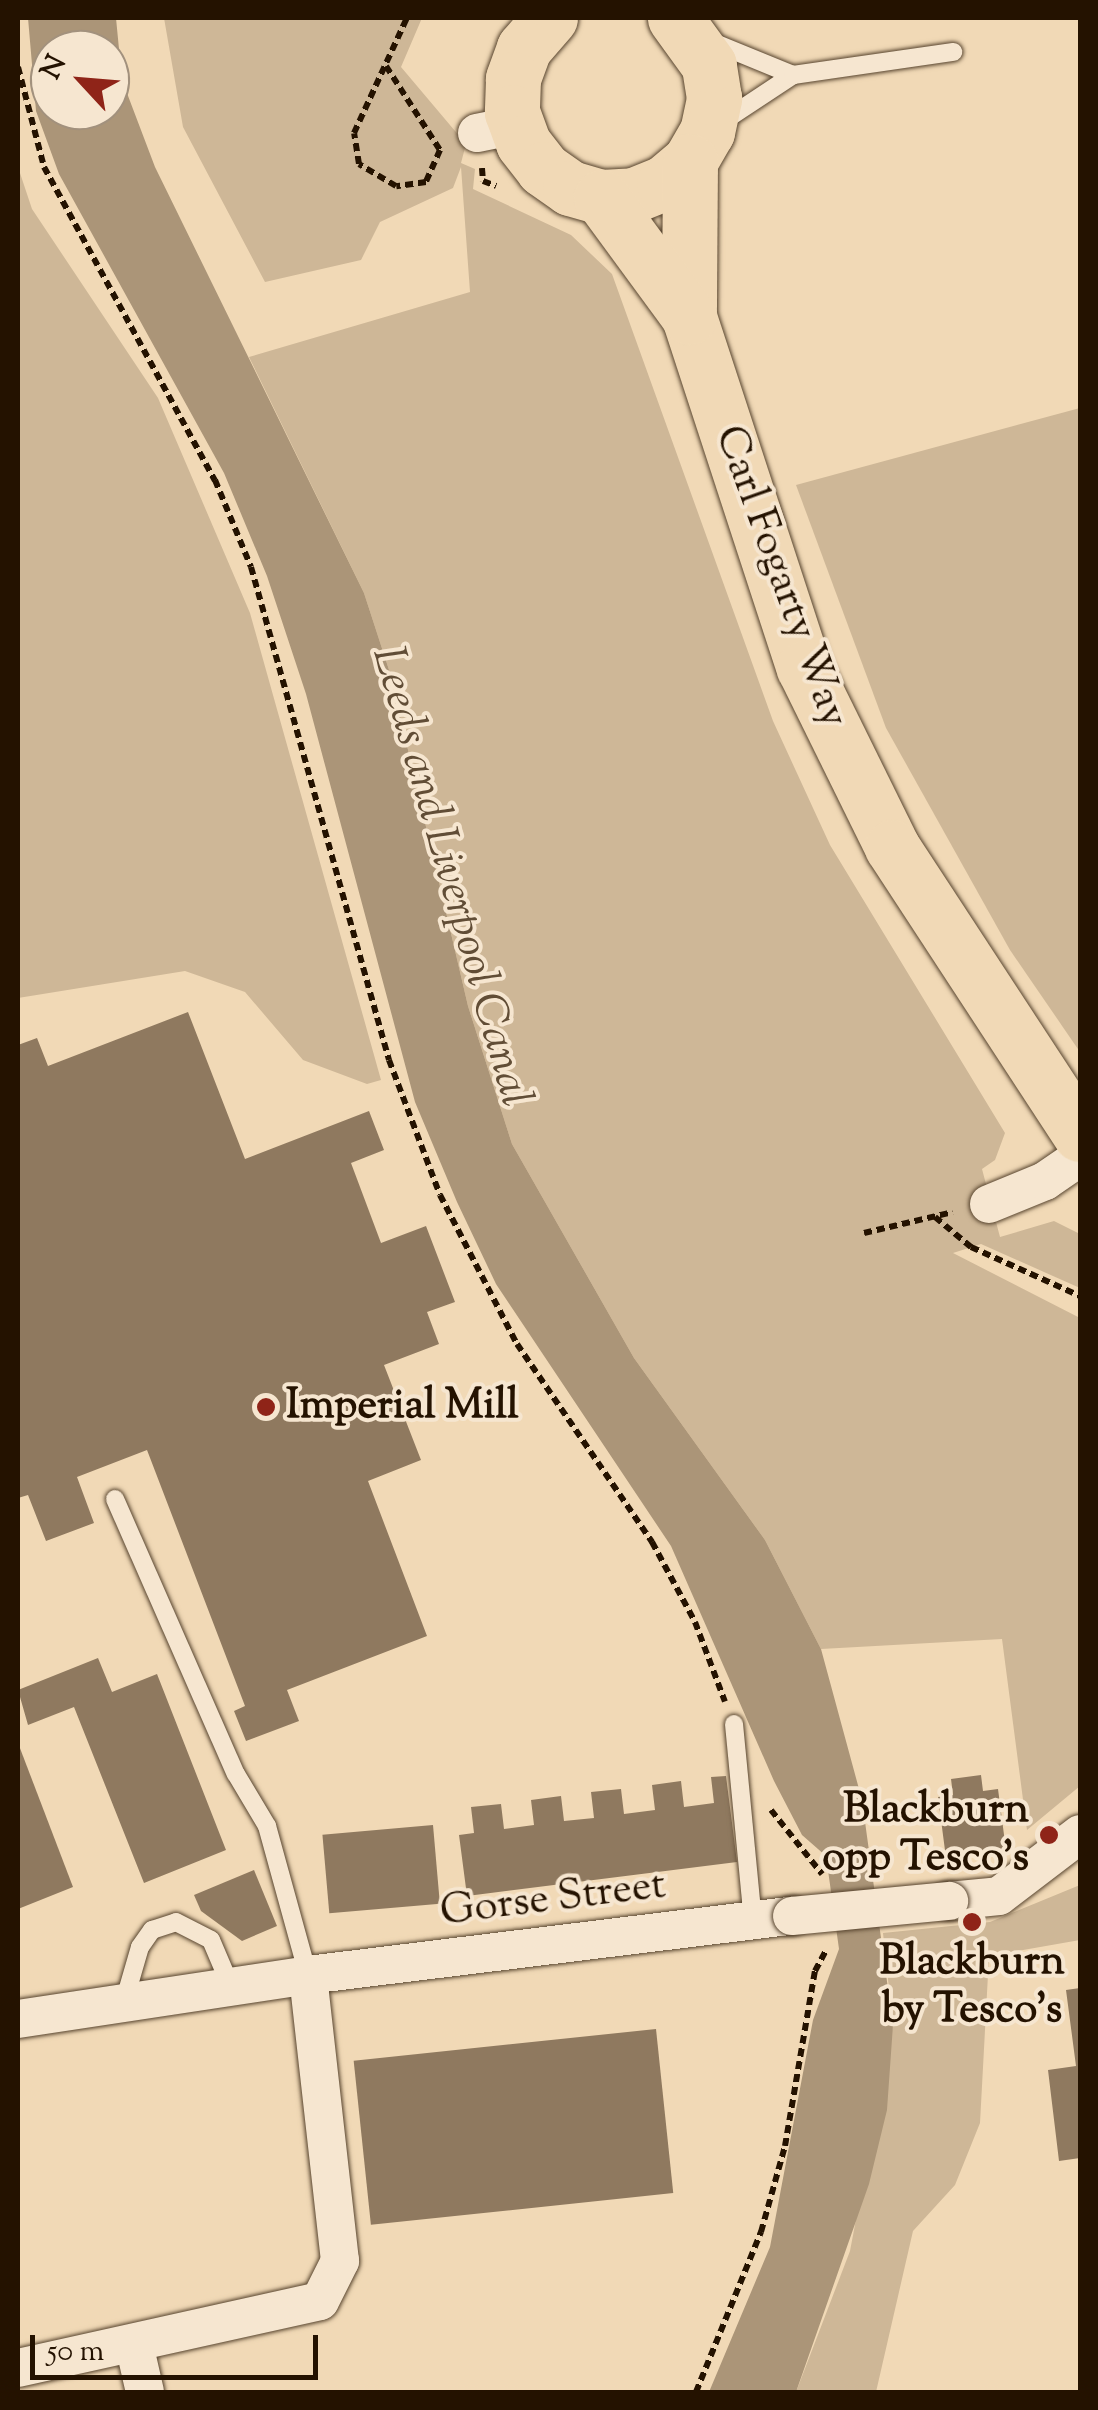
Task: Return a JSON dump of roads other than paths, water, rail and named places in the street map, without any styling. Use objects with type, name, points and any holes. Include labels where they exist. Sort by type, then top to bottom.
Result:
[{"type":"highway","points":[[550,18],[524,48],[497,129],[542,170],[570,188],[601,197],[634,195],[664,183],[699,146]]},
{"type":"highway","name":"Carl Fogarty Way","points":[[684,26],[709,64],[714,98],[699,146],[688,317]]},
{"type":"highway","name":"Carl Fogarty Way","points":[[601,197],[688,317],[804,668],[892,846],[1080,1134]]},
{"type":"street","points":[[989,1204],[1045,1181],[1080,1157]]},
{"type":"street","name":"Gorse Street","points":[[18,2019],[308,1975],[792,1916],[999,1896],[1080,1834]]},
{"type":"street","points":[[18,2368],[320,2301],[340,2261],[308,1975]]},
{"type":"street","points":[[134,2344],[145,2392]]},
{"type":"lane","points":[[684,26],[793,75]]},
{"type":"lane","points":[[699,146],[793,75],[953,52]]},
{"type":"lane","points":[[115,1499],[236,1774],[267,1826],[308,1975]]},
{"type":"lane","points":[[734,1724],[753,1921]]},
{"type":"lane","points":[[124,2003],[140,1947],[152,1930],[176,1922],[211,1940],[231,1987]]},
{"type":"place","name":"Imperial Mill","points":[[266,1407]]},
{"type":"place","name":"Blackburn opp Tesco's","points":[[1049,1835]]},
{"type":"place","name":"Blackburn by Tesco's","points":[[972,1922]]},
{"type":"water label","name":"Leeds and Liverpool Canal","points":[[449,877]]}]
